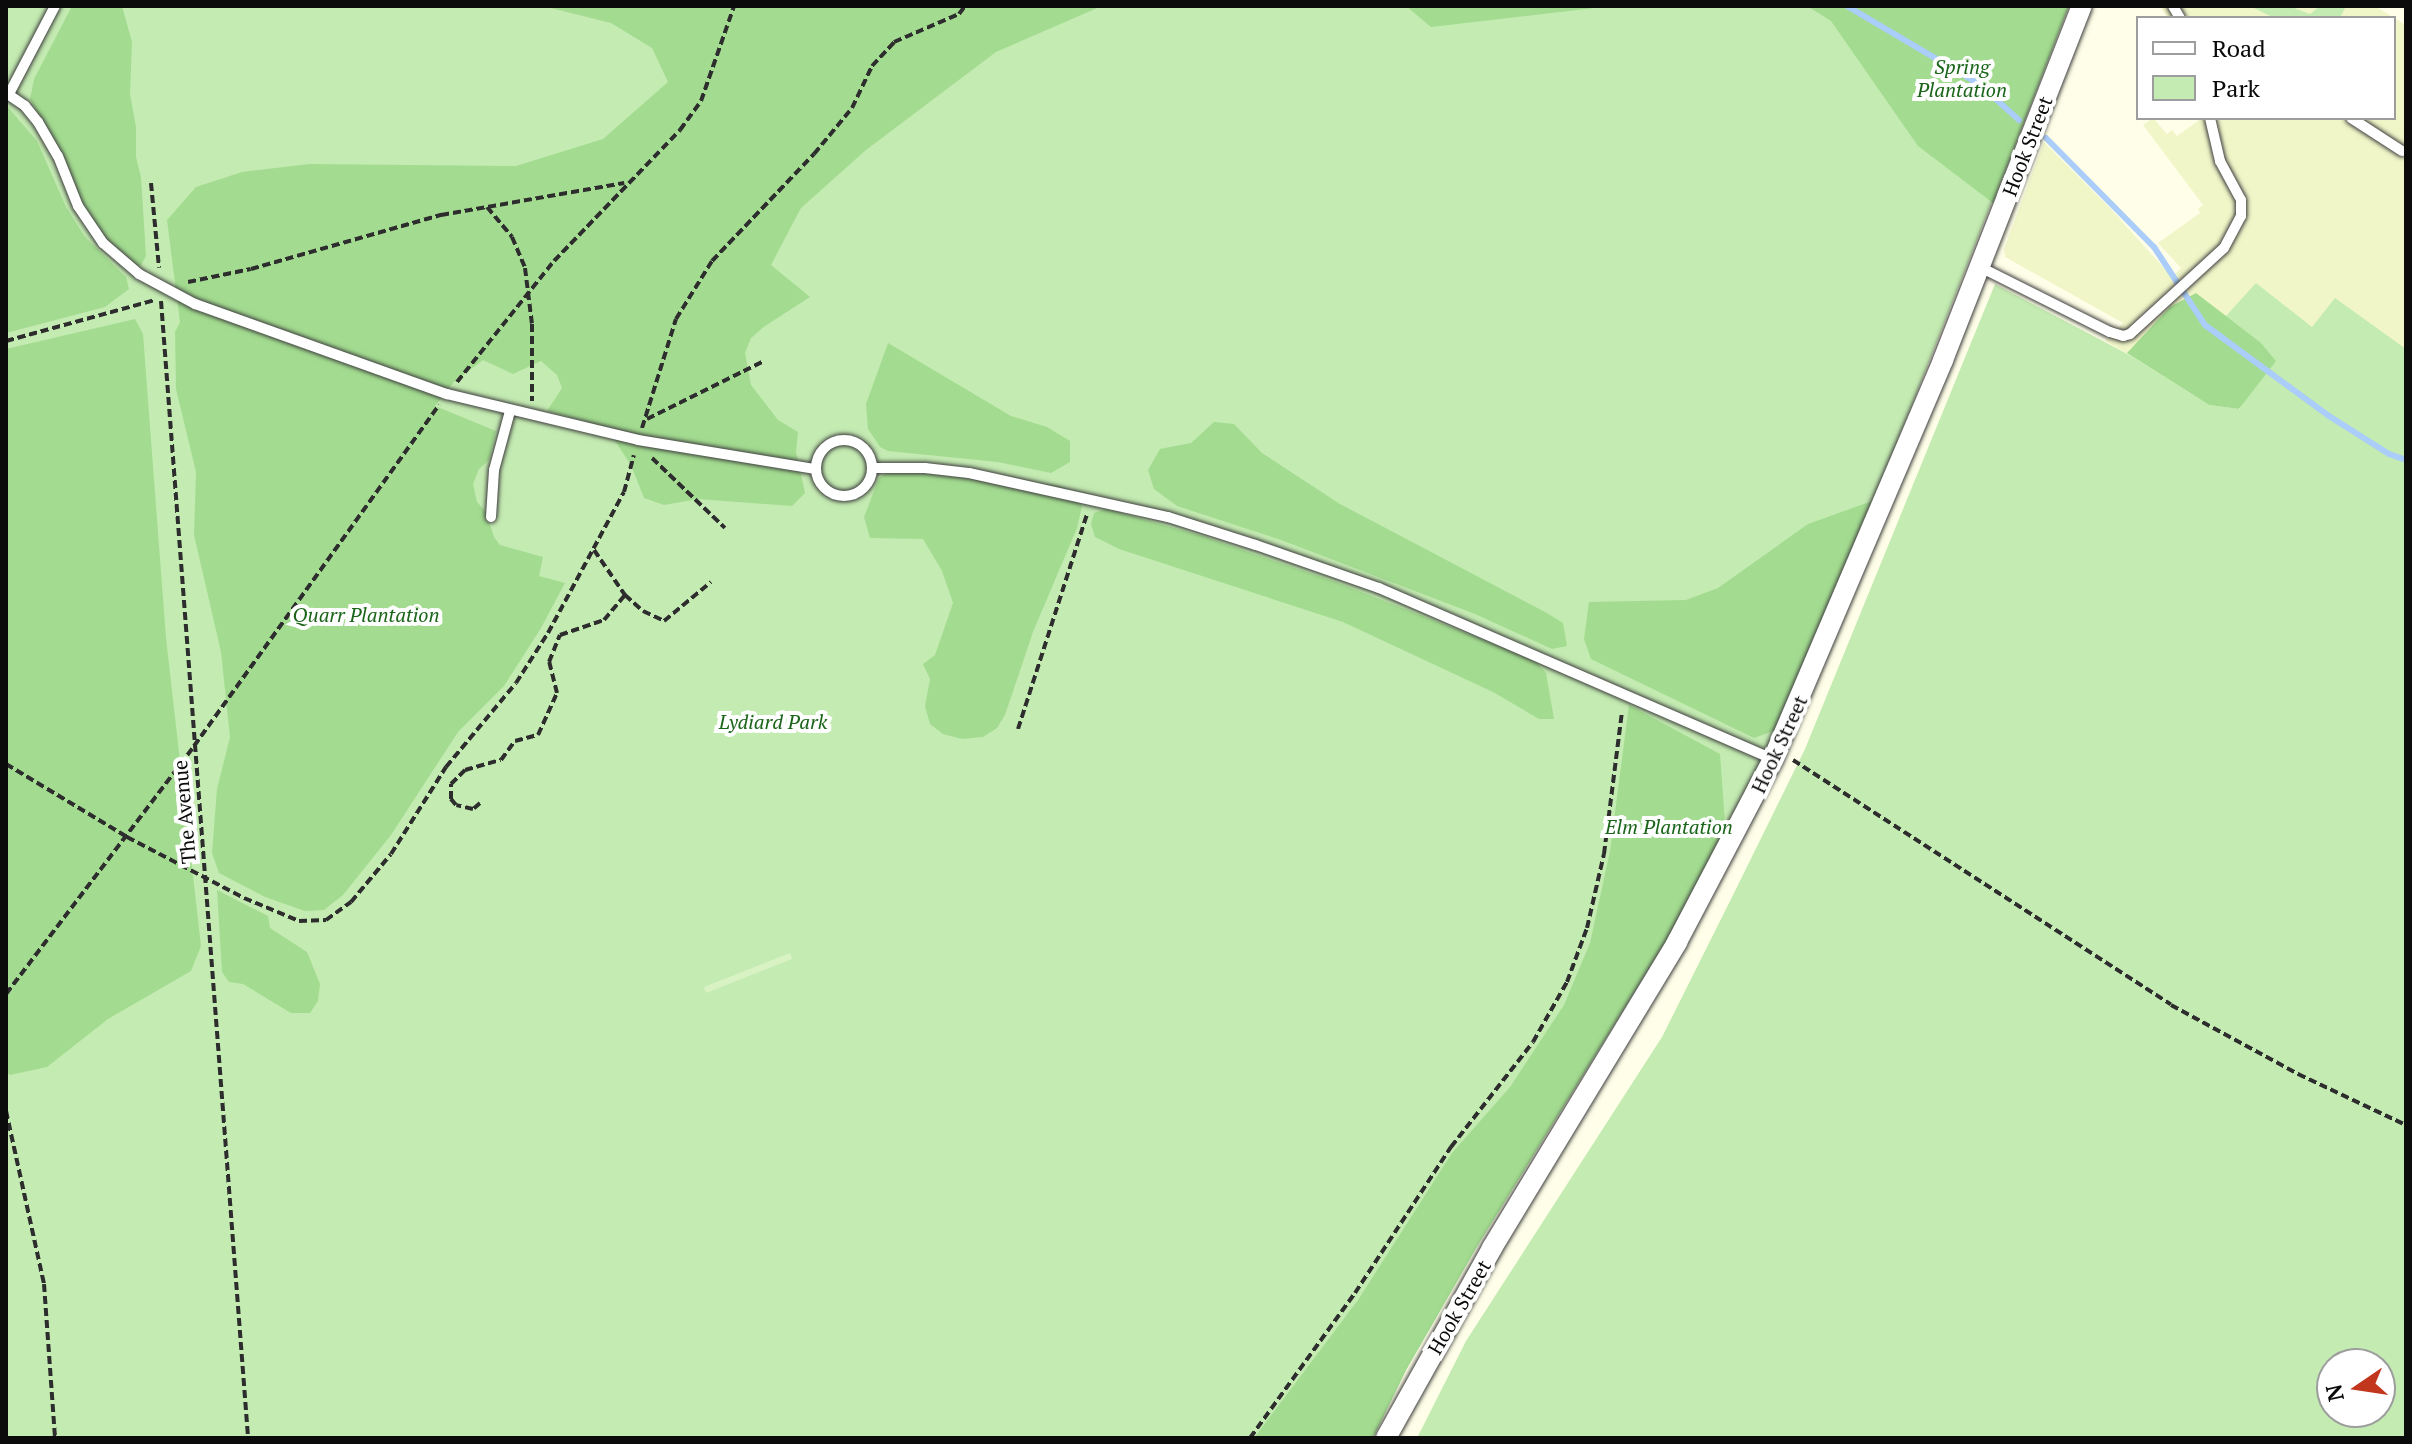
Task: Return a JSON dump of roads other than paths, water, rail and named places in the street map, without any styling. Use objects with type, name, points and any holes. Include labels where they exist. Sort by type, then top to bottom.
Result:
[{"type":"street","name":"Hook Street","points":[[1386,1438],[1492,1248],[1677,942],[1776,754],[1980,267],[2082,6]]},
{"type":"lane","points":[[55,6],[7,93],[25,106],[43,129],[90,226],[125,263],[161,293],[447,394],[510,411],[638,440],[816,469]]},
{"type":"lane","points":[[1980,267],[2123,336],[2224,248],[2241,216],[2241,200],[2220,161],[2210,120]]},
{"type":"lane","points":[[2354,120],[2402,151]]},
{"type":"lane","points":[[491,517],[494,470],[510,411]]},
{"type":"lane","points":[[844,439],[865,449],[872,468],[865,486],[844,496],[822,486],[816,469],[822,449],[844,439]]},
{"type":"lane","points":[[872,468],[925,468],[969,473],[1168,517],[1379,588],[1776,754]]},
{"type":"waterway","points":[[1847,6],[1979,84],[2019,120]]},
{"type":"waterway","points":[[2046,138],[2154,247],[2205,325],[2329,416],[2389,454],[2406,460]]},
{"type":"park label","name":"Spring Plantation","points":[[1962,78]]},
{"type":"park label","name":"Quarr Plantation","points":[[366,614]]},
{"type":"park label","name":"Lydiard Park","points":[[773,721]]},
{"type":"park label","name":"Elm Plantation","points":[[1669,826]]}]
